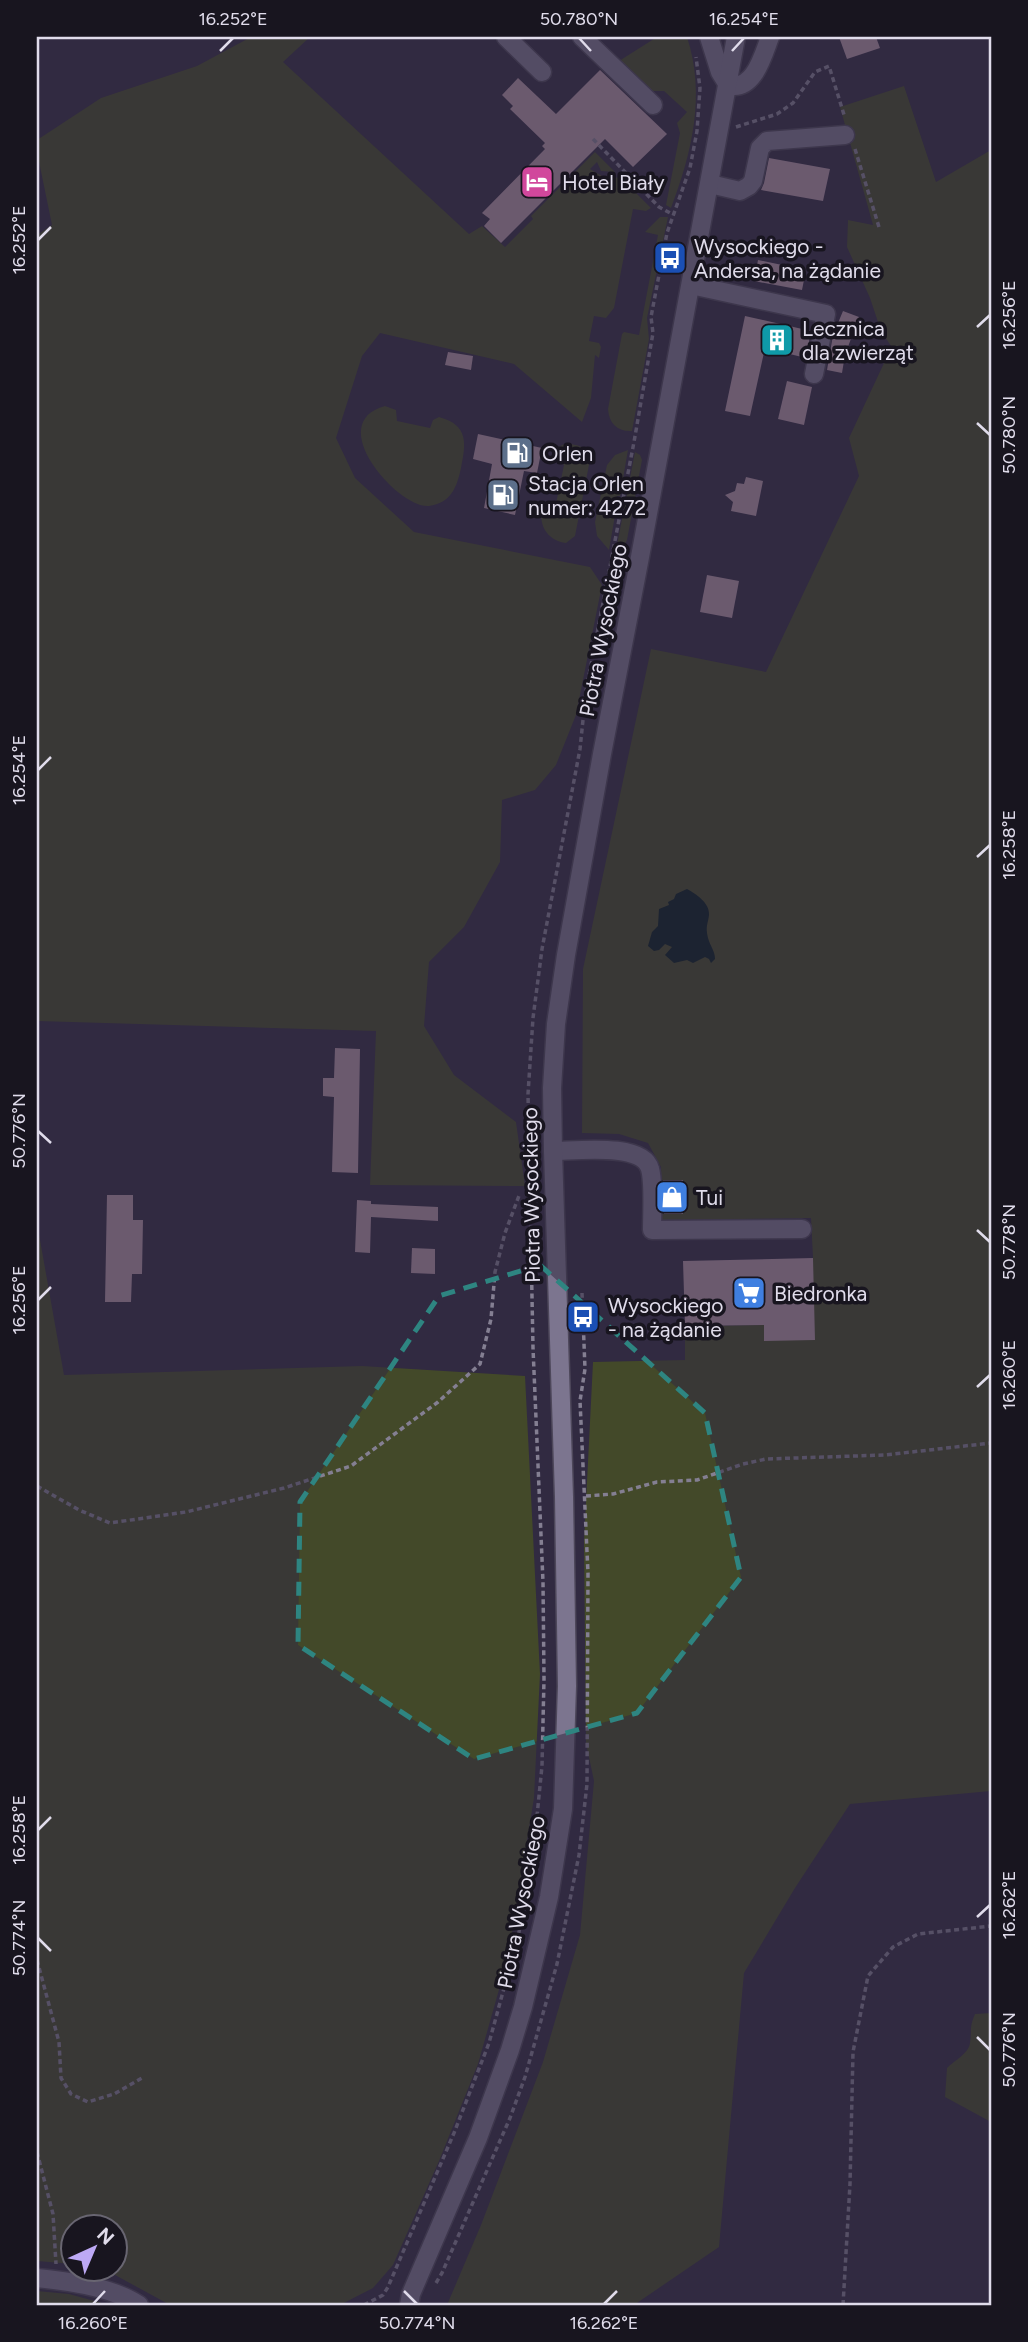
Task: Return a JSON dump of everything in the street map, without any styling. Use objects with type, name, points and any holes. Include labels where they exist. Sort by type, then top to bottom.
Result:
[{"type":"street","points":[[506,37],[542,72]]},
{"type":"street","points":[[582,37],[653,105]]},
{"type":"street","points":[[709,37],[720,72],[728,85],[742,85],[754,74],[770,37]]},
{"type":"street","name":"Piotra Wysockiego","points":[[407,2302],[495,2095],[523,2007],[550,1897],[563,1796],[567,1686],[564,1497],[552,1151],[556,1024],[566,956],[736,37]]},
{"type":"street","points":[[710,184],[740,191],[749,187],[753,181],[760,148],[767,142],[845,135]]},
{"type":"street","points":[[691,285],[826,314],[814,374]]},
{"type":"street","points":[[552,1151],[629,1151],[644,1158],[650,1169],[652,1230],[802,1229]]},
{"type":"street","points":[[37,2278],[96,2287],[139,2305]]},
{"type":"path","points":[[593,139],[660,207],[673,214]]},
{"type":"path","points":[[37,1486],[79,1510],[110,1523],[186,1512],[284,1488],[351,1466],[438,1402],[480,1364],[491,1319],[495,1272],[505,1233],[520,1194]]},
{"type":"path","points":[[582,1293],[584,1347]]},
{"type":"path","points":[[564,1497],[613,1494],[657,1482],[697,1480],[743,1464],[766,1460],[885,1455],[991,1443]]},
{"type":"path","points":[[843,2305],[850,2184],[853,2052],[868,1976],[893,1947],[918,1934],[991,1926]]},
{"type":"path","points":[[37,1961],[59,2042],[61,2078],[71,2094],[88,2102],[114,2094],[142,2078]]},
{"type":"path","points":[[37,2152],[53,2214],[57,2280]]},
{"type":"highlighted area","points":[[540,1265],[705,1413],[741,1577],[637,1713],[474,1759],[298,1645],[300,1502],[439,1296]]},
{"type":"green space","points":[[251,37],[310,37],[283,62],[469,234],[482,226],[505,247],[533,219],[531,216],[595,152],[615,172],[601,171],[597,162],[590,169],[602,176],[621,178],[651,208],[646,211],[633,209],[614,308],[606,318],[594,316],[589,341],[599,343],[601,347],[599,358],[595,355],[591,398],[582,422],[514,364],[380,333],[362,356],[336,438],[355,478],[414,532],[590,567],[602,585],[576,715],[556,765],[535,790],[502,800],[500,862],[464,927],[429,962],[424,1026],[454,1075],[516,1122],[525,1186],[370,1185],[376,1031],[37,1021],[37,235],[52,225],[37,140],[101,98],[197,66]]},
{"type":"green space","points":[[657,37],[687,37],[695,80],[694,124],[685,166],[671,208],[666,205],[680,133],[677,123],[687,112],[664,91],[649,91],[619,61]]},
{"type":"green space","points":[[904,86],[936,182],[991,150],[991,1791],[850,1804],[744,1973],[719,2247],[634,2305],[447,2305],[481,2225],[543,2062],[580,1935],[594,1781],[586,1743],[584,1542],[593,1362],[685,1360],[685,1326],[764,1325],[813,1258],[811,1218],[662,1220],[661,1167],[648,1143],[619,1134],[582,1133],[583,969],[651,649],[766,672],[859,476],[849,438],[884,363],[899,358],[881,331],[870,298],[847,247],[848,220],[873,225],[840,107]]},
{"type":"green space","points":[[660,217],[668,217],[647,318],[649,339],[632,431],[627,431],[612,423],[608,409],[622,334],[624,332],[639,335],[658,235],[645,232]]},
{"type":"green space","points":[[385,406],[396,410],[397,421],[430,428],[433,420],[439,417],[456,425],[460,430],[464,443],[463,459],[455,488],[448,498],[429,506],[416,503],[385,480],[372,463],[363,446],[361,429],[368,415]]},
{"type":"green space","points":[[564,444],[581,447],[590,460],[575,536],[566,543],[554,539],[546,532],[541,516],[541,510],[550,518],[554,513],[564,465],[554,454],[557,448]]},
{"type":"green space","points":[[628,450],[620,496],[617,496],[615,503],[617,504],[609,550],[597,536],[595,522],[607,465],[615,455]]},
{"type":"green space","points":[[635,452],[642,460],[627,540],[623,548],[616,550]]},
{"type":"green space","points":[[37,1223],[64,1375],[362,1366],[525,1376],[540,1674],[534,1798],[508,1958],[478,2064],[393,2265],[373,2288],[340,2305],[170,2305],[128,2282],[130,2282],[130,2212],[60,2212],[60,2263],[37,2261]]},
{"type":"green space","points":[[991,2013],[991,2122],[945,2097],[947,2068],[969,2047],[975,2014]]},
{"type":"green space","points":[[37,2291],[69,2294],[109,2305],[37,2305]]},
{"type":"shaded area","points":[[687,889],[702,899],[709,911],[707,934],[715,959],[711,963],[705,957],[693,963],[687,960],[674,963],[665,955],[672,947],[665,944],[654,951],[648,946],[652,932],[658,926],[659,909],[669,905],[668,902],[674,899],[676,894]]},
{"type":"building","points":[[839,37],[876,37],[880,48],[847,59]]},
{"type":"building","points":[[600,70],[667,134],[633,167],[605,139],[501,243],[484,226],[490,219],[482,213],[545,149],[542,146],[545,143],[510,109],[513,106],[502,95],[518,78],[556,114]]},
{"type":"building","points":[[769,158],[830,169],[823,201],[761,190]]},
{"type":"building","points":[[758,260],[806,270],[802,290],[754,281]]},
{"type":"building","points":[[843,311],[859,317],[845,355],[842,373],[827,370],[833,335]]},
{"type":"building","name":"Lecznica dla zwierząt","points":[[745,316],[811,331],[806,358],[765,348],[750,416],[725,411]]},
{"type":"building","points":[[448,352],[473,356],[471,370],[445,365]]},
{"type":"building","points":[[787,381],[812,387],[804,425],[778,419]]},
{"type":"building","points":[[478,434],[542,448],[537,473],[524,471],[515,515],[484,508],[492,464],[473,459]]},
{"type":"building","points":[[746,477],[763,481],[756,516],[731,511],[733,502],[725,495],[735,491],[737,483],[744,484]]},
{"type":"building","points":[[707,575],[739,581],[732,618],[700,612]]},
{"type":"building","points":[[335,1048],[360,1049],[358,1173],[332,1172],[334,1097],[323,1096],[323,1078],[334,1078]]},
{"type":"building","name":"Tui","points":[[663,1180],[683,1180],[683,1214],[664,1214]]},
{"type":"building","points":[[107,1195],[133,1195],[133,1220],[143,1220],[142,1274],[132,1274],[131,1302],[105,1302]]},
{"type":"building","points":[[357,1200],[371,1201],[371,1204],[438,1207],[438,1221],[371,1217],[370,1253],[355,1252]]},
{"type":"building","points":[[412,1248],[435,1249],[435,1274],[411,1273]]},
{"type":"building","name":"Biedronka","points":[[813,1258],[815,1340],[764,1341],[764,1325],[685,1326],[683,1261]]},
{"type":"place","name":"Hotel Biały","points":[[537,182]]},
{"type":"place","name":"Wysockiego - Andersa, na żądanie","points":[[670,258]]},
{"type":"place","name":"Lecznica dla zwierząt","points":[[777,340]]},
{"type":"place","name":"Orlen","points":[[517,453]]},
{"type":"place","name":"Stacja Orlen numer: 4272","points":[[503,495]]},
{"type":"place","name":"Tui","points":[[672,1197]]},
{"type":"place","name":"Biedronka","points":[[749,1293]]},
{"type":"place","name":"Wysockiego - na żądanie","points":[[583,1317]]}]
